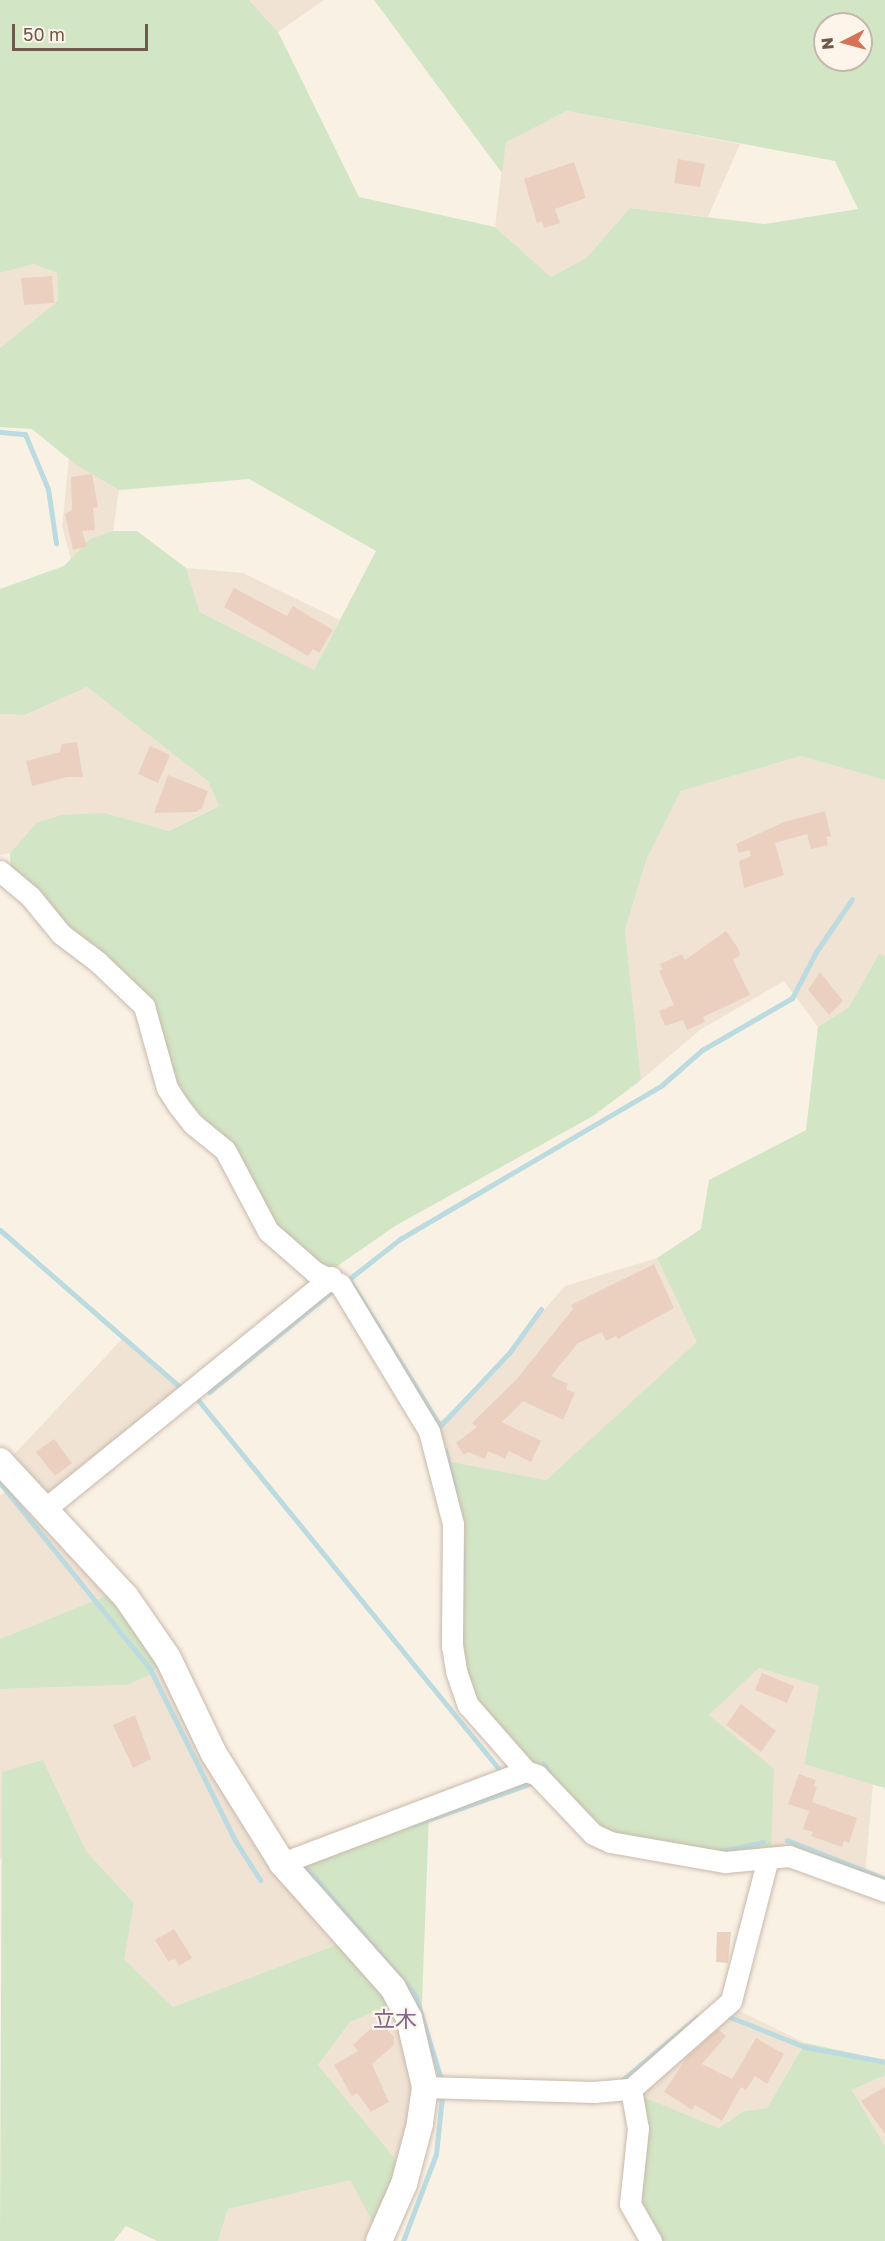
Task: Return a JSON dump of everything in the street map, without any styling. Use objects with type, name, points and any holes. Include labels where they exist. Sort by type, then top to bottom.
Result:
[{"type":"street","points":[[0,871],[30,896],[61,934],[98,962],[144,1006],[167,1088],[178,1105],[193,1124],[225,1150],[268,1231],[315,1272],[331,1277],[340,1284],[429,1431],[453,1524],[452,1645],[456,1671],[468,1705],[593,1834],[610,1842],[725,1862],[789,1856],[885,1891]]},
{"type":"street","points":[[46,1508],[331,1277]]},
{"type":"street","points":[[0,1461],[46,1508],[126,1597],[168,1658],[214,1754],[282,1863],[393,1988],[412,2029],[425,2086],[420,2124],[404,2184],[380,2241]]},
{"type":"street","points":[[282,1863],[536,1776]]},
{"type":"street","points":[[425,2086],[594,2092],[631,2089],[731,2001],[768,1858]]},
{"type":"street","points":[[631,2089],[638,2128],[630,2204],[651,2241]]},
{"type":"shaded area","points":[[249,0],[324,0],[278,32]]},
{"type":"shaded area","points":[[567,111],[740,144],[708,217],[630,208],[586,258],[551,277],[495,227],[505,142]]},
{"type":"shaded area","points":[[34,264],[57,273],[58,302],[0,348],[0,273]]},
{"type":"shaded area","points":[[69,459],[119,490],[113,531],[90,539],[71,559],[62,527]]},
{"type":"shaded area","points":[[186,568],[243,573],[340,620],[314,670],[200,612]]},
{"type":"shaded area","points":[[87,687],[208,781],[219,806],[169,831],[105,813],[36,823],[10,853],[0,855],[0,714],[25,715]]},
{"type":"shaded area","points":[[801,756],[885,780],[885,956],[879,955],[849,1007],[818,1027],[784,981],[700,1030],[641,1080],[625,930],[647,858],[681,791]]},
{"type":"shaded area","points":[[657,1258],[698,1342],[546,1480],[447,1461],[434,1426],[466,1400],[565,1286]]},
{"type":"shaded area","points":[[123,1338],[180,1387],[45,1497],[9,1460]]},
{"type":"shaded area","points":[[18,1485],[108,1595],[0,1639],[0,1495]]},
{"type":"shaded area","points":[[160,1660],[341,1943],[173,2007],[123,1959],[134,1903],[86,1851],[43,1760],[0,1860],[0,1689],[127,1685]]},
{"type":"shaded area","points":[[759,1668],[819,1686],[804,1764],[873,1783],[865,1876],[818,1855],[771,1852],[709,1715]]},
{"type":"shaded area","points":[[393,2004],[417,2099],[401,2166],[318,2065],[350,2022]]},
{"type":"shaded area","points":[[733,2008],[805,2043],[767,2108],[744,2111],[717,2128],[637,2094]]},
{"type":"shaded area","points":[[885,2075],[885,2146],[852,2090]]},
{"type":"shaded area","points":[[350,2179],[376,2228],[371,2241],[218,2241],[228,2209]]},
{"type":"green space","points":[[0,0],[249,0],[278,32],[359,197],[495,227],[551,277],[586,258],[630,208],[765,224],[858,209],[835,161],[567,111],[506,142],[502,173],[374,0],[885,0],[885,780],[801,756],[681,791],[647,858],[625,930],[641,1080],[593,1116],[395,1226],[336,1267],[322,1268],[271,1225],[176,1090],[148,1004],[11,875],[10,853],[36,823],[61,815],[105,813],[169,831],[219,806],[208,781],[87,687],[25,715],[0,714],[0,589],[64,566],[90,539],[113,531],[137,531],[186,568],[200,612],[314,670],[376,551],[249,479],[119,490],[75,464],[32,429],[0,427],[0,348],[58,301],[57,273],[34,264],[0,273]]},
{"type":"green space","points":[[879,954],[885,956],[885,1788],[804,1764],[819,1686],[759,1668],[709,1715],[774,1769],[771,1852],[725,1858],[598,1831],[480,1712],[461,1669],[447,1461],[546,1480],[697,1342],[657,1258],[701,1229],[709,1180],[806,1130],[818,1027],[849,1007]]},
{"type":"green space","points":[[108,1595],[160,1660],[153,1673],[127,1685],[0,1689],[0,1639]]},
{"type":"green space","points":[[43,1760],[86,1851],[134,1903],[124,1959],[173,2007],[341,1943],[393,2004],[350,2022],[318,2065],[401,2166],[376,2228],[350,2180],[228,2209],[218,2241],[157,2241],[126,2226],[114,2241],[0,2241],[2,1772]]},
{"type":"green space","points":[[429,1814],[421,2029],[297,1862]]},
{"type":"green space","points":[[805,2043],[885,2060],[885,2075],[852,2090],[885,2146],[885,2241],[657,2241],[637,2208],[637,2094],[718,2128],[744,2111],[767,2108]]},
{"type":"building","points":[[678,159],[705,164],[700,187],[674,183]]},
{"type":"building","points":[[574,162],[586,198],[555,209],[560,223],[544,228],[542,221],[537,223],[524,179]]},
{"type":"building","points":[[52,276],[54,303],[24,305],[21,278]]},
{"type":"building","points":[[92,474],[98,507],[93,508],[95,530],[82,531],[87,546],[73,550],[65,514],[72,510],[71,477]]},
{"type":"building","points":[[234,588],[287,616],[293,606],[333,630],[319,653],[313,649],[308,656],[224,607]]},
{"type":"building","points":[[77,742],[83,777],[67,777],[32,786],[26,761],[60,752],[62,744]]},
{"type":"building","points":[[150,746],[170,755],[158,783],[138,774]]},
{"type":"building","points":[[168,775],[208,791],[202,808],[196,812],[154,813]]},
{"type":"building","points":[[825,811],[831,836],[826,837],[828,845],[811,849],[807,834],[775,843],[784,875],[744,888],[739,861],[751,856],[749,850],[739,853],[736,844],[784,822]]},
{"type":"building","points":[[726,931],[738,948],[740,955],[733,960],[750,995],[703,1017],[705,1022],[687,1030],[683,1020],[665,1026],[659,1011],[674,1005],[659,971],[662,969],[660,964],[682,954],[685,960]]},
{"type":"building","points":[[820,972],[843,1001],[829,1015],[808,990]]},
{"type":"building","points":[[654,1264],[674,1308],[618,1339],[616,1336],[606,1341],[602,1332],[578,1343],[551,1376],[568,1384],[566,1389],[575,1393],[563,1420],[523,1401],[502,1422],[541,1441],[531,1462],[509,1451],[505,1459],[488,1451],[485,1459],[468,1452],[464,1455],[456,1443],[477,1427],[472,1423],[516,1380],[573,1309],[571,1305]]},
{"type":"building","points":[[54,1439],[72,1463],[55,1476],[36,1452]]},
{"type":"building","points":[[762,1673],[794,1686],[787,1703],[755,1690]]},
{"type":"building","points":[[741,1704],[776,1731],[761,1752],[726,1725]]},
{"type":"building","points":[[135,1715],[151,1759],[133,1768],[113,1725]]},
{"type":"building","points":[[799,1774],[816,1780],[814,1786],[817,1787],[809,1811],[788,1804]]},
{"type":"building","points":[[812,1802],[857,1818],[849,1843],[844,1841],[842,1847],[811,1836],[813,1832],[803,1829]]},
{"type":"building","points":[[174,1929],[192,1958],[179,1966],[175,1959],[168,1961],[155,1940]]},
{"type":"building","points":[[717,1932],[731,1932],[728,1963],[716,1962]]},
{"type":"building","points":[[379,2021],[394,2037],[394,2045],[372,2064],[389,2102],[371,2112],[357,2093],[352,2096],[334,2065],[358,2051],[353,2045]]},
{"type":"building","points":[[718,2029],[726,2036],[702,2064],[732,2079],[756,2038],[784,2054],[767,2084],[755,2076],[746,2090],[741,2087],[722,2121],[695,2105],[692,2110],[664,2092],[687,2057]]},
{"type":"building","points":[[885,2087],[885,2134],[861,2101]]},
{"type":"waterway","points":[[0,432],[25,434],[48,489],[56,543]]},
{"type":"waterway","points":[[541,1309],[509,1353],[440,1426],[349,1279],[400,1239],[662,1085],[702,1050],[792,998],[816,952],[852,899]]},
{"type":"waterway","points":[[0,1230],[180,1387]]},
{"type":"waterway","points":[[209,1392],[331,1292]]},
{"type":"waterway","points":[[198,1400],[501,1772]]},
{"type":"waterway","points":[[445,1450],[455,1490]]},
{"type":"waterway","points":[[0,1483],[150,1669],[236,1842],[260,1880]]},
{"type":"waterway","points":[[462,1582],[463,1549]]},
{"type":"waterway","points":[[544,1764],[549,1773]]},
{"type":"waterway","points":[[413,1825],[537,1781]]},
{"type":"waterway","points":[[787,1840],[885,1879]]},
{"type":"waterway","points":[[721,1851],[763,1842]]},
{"type":"waterway","points":[[302,1863],[415,1995],[441,2079],[446,2079]]},
{"type":"waterway","points":[[619,2083],[697,2017]]},
{"type":"waterway","points":[[730,2017],[805,2047],[885,2062]]},
{"type":"waterway","points":[[403,2241],[436,2154],[442,2097]]},
{"type":"district","name":"立木","points":[[395,2019]]}]
